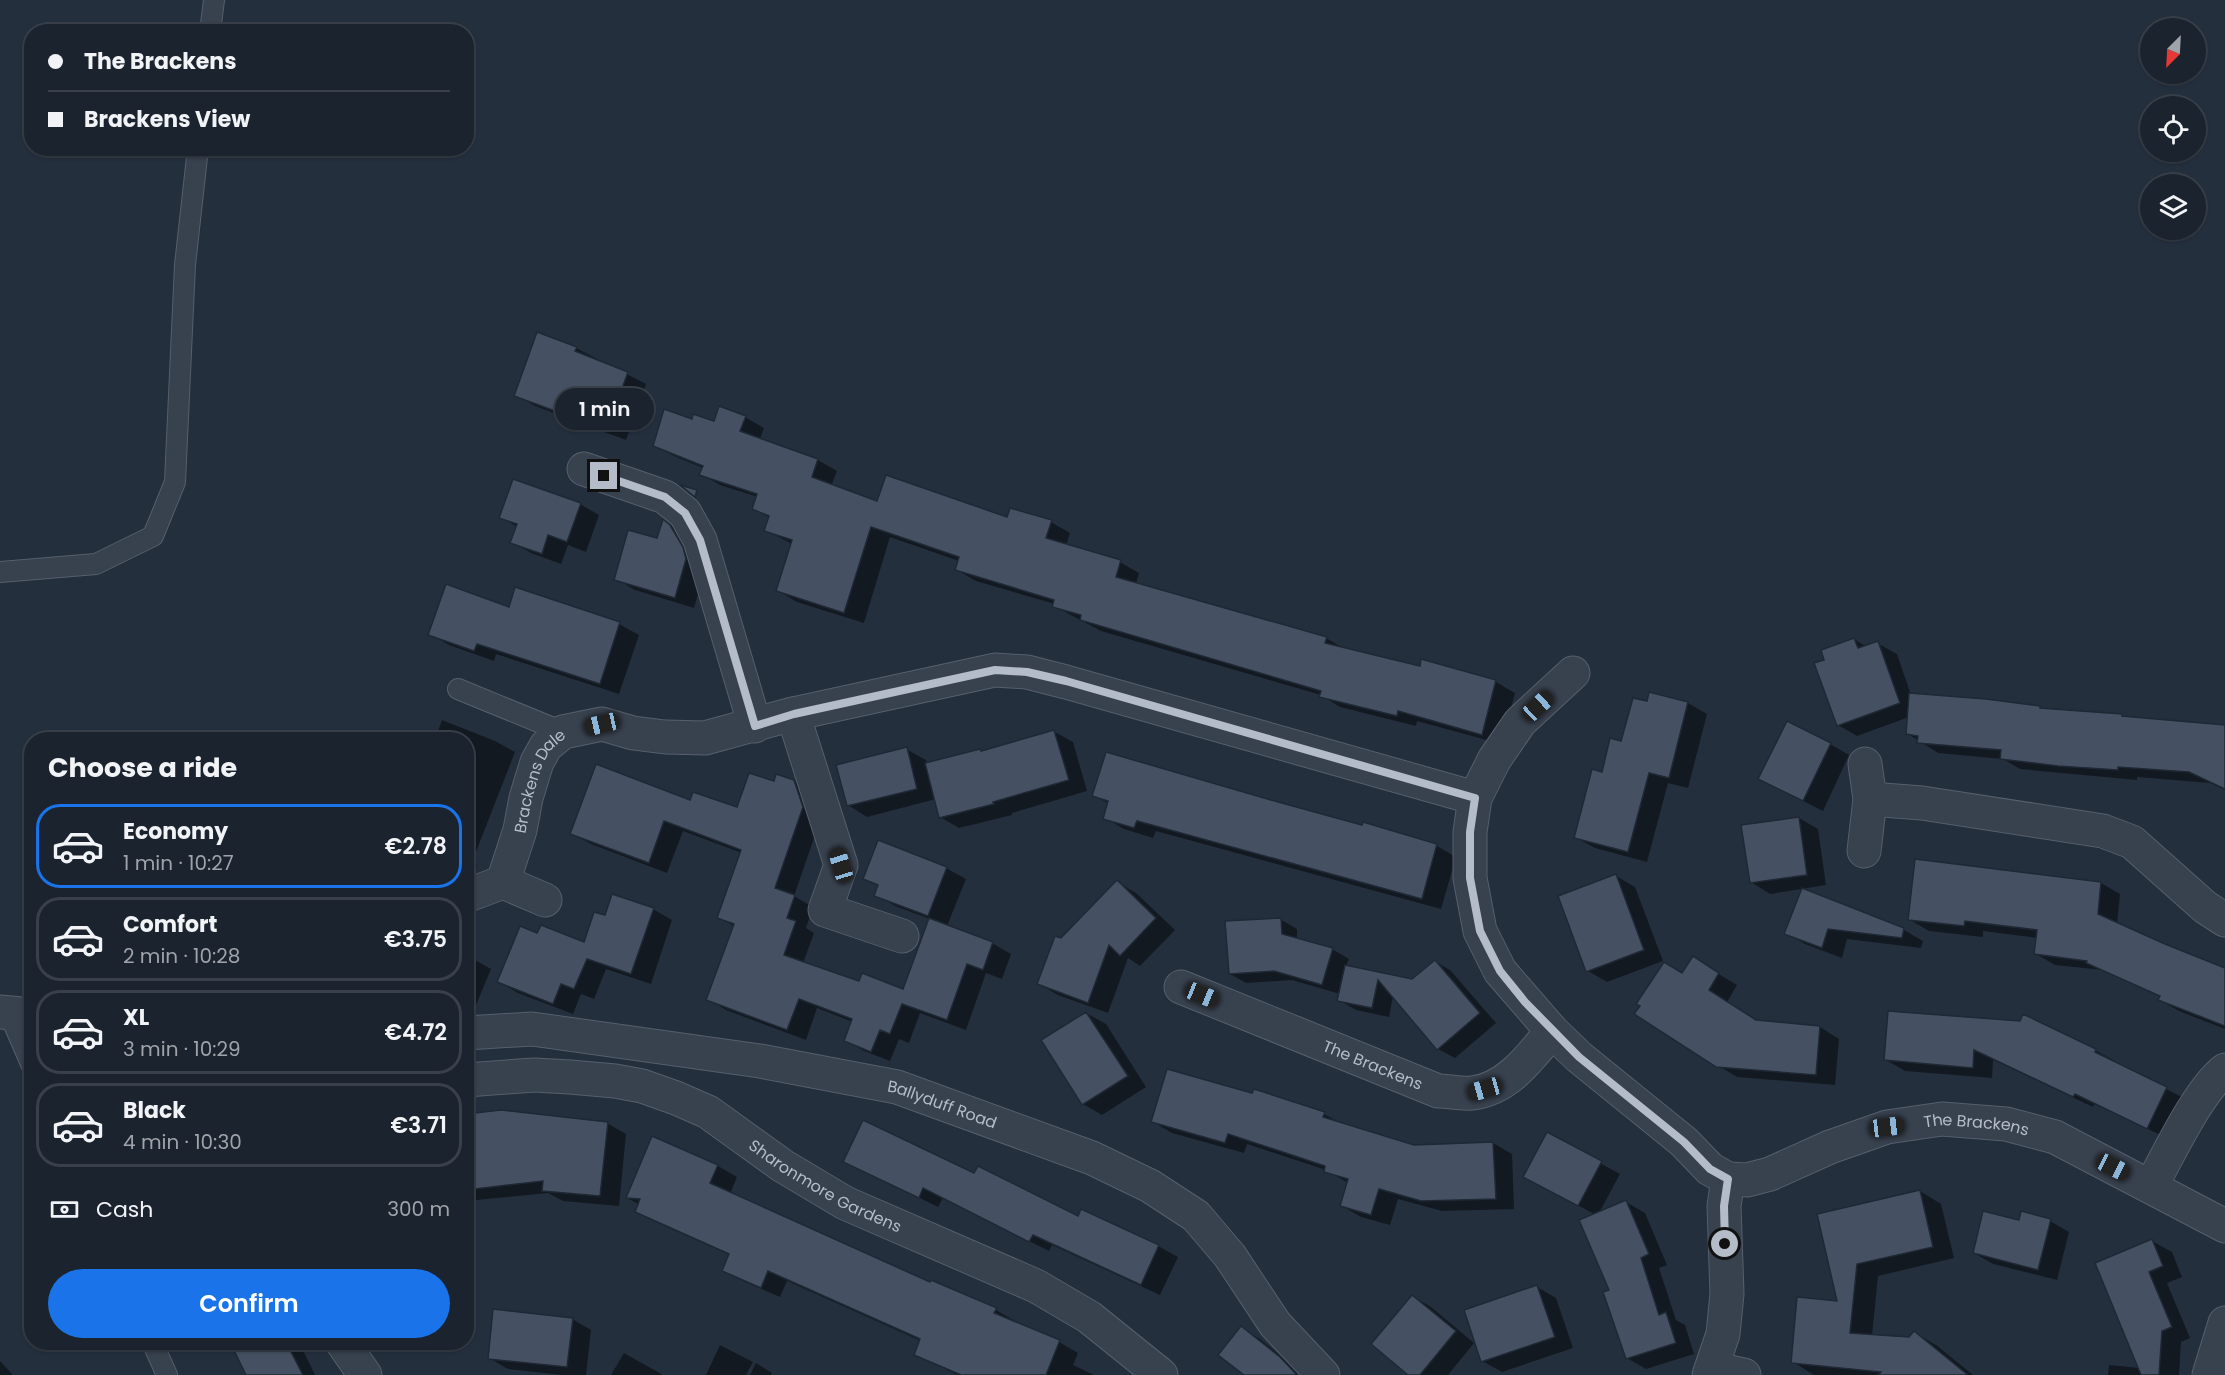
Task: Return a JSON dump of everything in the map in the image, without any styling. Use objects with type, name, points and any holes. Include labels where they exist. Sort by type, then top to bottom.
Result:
[{"type":"street","points":[[584,469],[665,497],[685,513],[700,540],[755,726],[794,714],[995,670],[1027,672],[1066,681],[1475,798]]},
{"type":"street","points":[[1573,673],[1520,722],[1494,760],[1475,798],[1470,832],[1470,878],[1480,931],[1500,971],[1552,1031],[1579,1057],[1684,1142],[1710,1169],[1728,1179],[1724,1206],[1727,1294],[1723,1334],[1710,1372],[1744,1375]]},
{"type":"street","points":[[794,714],[841,865],[825,910],[902,936]]},
{"type":"street","name":"Brackens Dale","points":[[503,882],[520,830],[526,798],[537,762],[546,746],[563,732],[602,724],[633,733],[705,738],[755,726]]},
{"type":"street","points":[[1864,851],[1870,799],[1865,764]]},
{"type":"street","points":[[1870,799],[1922,803],[2103,831],[2132,842],[2205,907],[2225,920]]},
{"type":"street","points":[[474,893],[503,882],[545,900]]},
{"type":"street","name":"The Brackens","points":[[1181,987],[1438,1091],[1471,1093],[1500,1085],[1523,1066],[1552,1031]]},
{"type":"street","name":"Ballyduff Road","points":[[474,1033],[532,1029],[760,1061],[897,1087],[1092,1158],[1150,1186],[1196,1216],[1230,1256],[1275,1324],[1323,1375]]},
{"type":"street","points":[[2151,1186],[2194,1109],[2219,1074],[2225,1070]]},
{"type":"street","name":"Sharonmore Gardens","points":[[474,1079],[534,1075],[581,1078],[633,1084],[676,1098],[708,1112],[783,1166],[845,1203],[1036,1286],[1089,1317],[1161,1375]]},
{"type":"street","name":"The Brackens","points":[[1728,1179],[1747,1180],[1770,1174],[1830,1147],[1887,1127],[1942,1119],[2006,1124],[2055,1137],[2225,1226]]},
{"type":"street","points":[[2209,1375],[2225,1323]]},
{"type":"street","points":[[348,1350],[365,1375]]},
{"type":"lane","points":[[211,24],[214,0]]},
{"type":"lane","points":[[0,572],[96,564],[153,536],[175,482],[185,265],[197,156]]},
{"type":"lane","points":[[458,689],[563,732]]},
{"type":"lane","points":[[14,1013],[24,1042]]},
{"type":"lane","points":[[156,1350],[167,1375]]},
{"type":"building","points":[[537,332],[577,347],[575,351],[628,372],[607,430],[514,396]]},
{"type":"building","points":[[719,406],[746,416],[740,431],[818,459],[812,477],[877,501],[886,475],[1007,517],[1010,508],[1052,520],[1046,538],[1121,560],[1116,577],[1327,637],[1325,643],[1420,666],[1421,659],[1496,680],[1482,735],[1398,711],[1397,716],[1319,697],[1321,691],[1080,620],[1081,615],[1052,607],[1054,600],[955,570],[959,557],[871,527],[844,613],[776,591],[792,540],[764,531],[769,516],[752,509],[757,494],[699,475],[703,466],[653,446],[664,409],[692,419],[693,414],[714,421]]},
{"type":"building","points":[[513,479],[581,503],[567,542],[548,535],[542,554],[510,543],[517,524],[499,518]]},
{"type":"building","points":[[680,485],[697,490],[695,497]]},
{"type":"building","points":[[663,519],[670,525],[683,547],[686,559],[675,598],[614,580],[628,530],[657,538]]},
{"type":"building","points":[[446,584],[509,607],[515,587],[620,622],[600,684],[477,644],[474,651],[428,635]]},
{"type":"building","points":[[1854,638],[1858,648],[1878,641],[1900,703],[1837,726],[1814,663],[1824,660],[1821,650]]},
{"type":"building","points":[[1649,692],[1688,702],[1669,778],[1649,773],[1628,852],[1574,838],[1592,769],[1602,772],[1610,738],[1621,741],[1633,698],[1647,701]]},
{"type":"building","points":[[1909,693],[2225,725],[2225,789],[2189,772],[2058,766],[2000,759],[2001,750],[1917,743],[1918,736],[1906,734]]},
{"type":"building","points":[[1787,721],[1831,743],[1803,801],[1758,779]]},
{"type":"building","points":[[1054,730],[1069,780],[993,802],[994,804],[939,818],[925,763],[980,749],[981,751]]},
{"type":"building","points":[[907,747],[917,789],[847,806],[836,765]]},
{"type":"building","points":[[1106,752],[1271,800],[1362,825],[1363,822],[1437,844],[1422,899],[1137,821],[1134,828],[1103,819],[1108,801],[1092,796]]},
{"type":"building","points":[[596,764],[690,800],[693,792],[737,807],[749,773],[774,781],[776,774],[794,780],[803,807],[775,888],[795,895],[787,918],[796,921],[784,955],[859,981],[862,973],[903,989],[929,918],[993,942],[983,970],[967,964],[947,1020],[902,1004],[890,1034],[880,1030],[871,1052],[844,1041],[852,1019],[799,999],[787,1030],[706,1000],[734,924],[717,918],[741,850],[664,821],[649,863],[570,834]]},
{"type":"building","points":[[1799,817],[1807,875],[1750,883],[1741,825]]},
{"type":"building","points":[[878,840],[947,867],[928,916],[874,896],[878,885],[863,879]]},
{"type":"building","points":[[1915,859],[2101,882],[2098,914],[2225,968],[2225,1026],[2158,1000],[2160,996],[2086,963],[2087,961],[2034,954],[2037,930],[1965,921],[1964,926],[1908,920]]},
{"type":"building","points":[[1616,874],[1644,950],[1586,972],[1558,896]]},
{"type":"building","points":[[1117,880],[1156,918],[1120,956],[1109,945],[1088,1003],[1037,984],[1055,936],[1061,938]]},
{"type":"building","points":[[1802,888],[1904,928],[1902,938],[1828,929],[1822,948],[1784,934]]},
{"type":"building","points":[[612,894],[654,908],[631,974],[587,959],[574,989],[561,984],[553,1004],[497,982],[520,926],[537,933],[541,925],[584,942],[594,912],[605,915]]},
{"type":"building","points":[[1281,918],[1282,934],[1333,948],[1322,985],[1274,971],[1229,974],[1225,921]]},
{"type":"building","points":[[1693,956],[1719,973],[1709,990],[1756,1020],[1820,1026],[1816,1075],[1716,1067],[1634,1014],[1640,1006],[1636,1004],[1664,962],[1682,973]]},
{"type":"building","points":[[1435,960],[1480,1013],[1437,1050],[1378,980],[1372,1008],[1337,1001],[1345,965],[1412,979]]},
{"type":"building","points":[[1888,1011],[2020,1021],[2023,1014],[2167,1087],[2147,1129],[2075,1094],[2073,1097],[1974,1050],[1973,1068],[1884,1060]]},
{"type":"building","points":[[1086,1012],[1128,1076],[1082,1105],[1041,1040]]},
{"type":"building","points":[[1167,1069],[1252,1093],[1254,1089],[1325,1112],[1323,1117],[1414,1145],[1493,1142],[1496,1199],[1421,1201],[1379,1189],[1371,1215],[1340,1206],[1348,1179],[1324,1172],[1325,1166],[1228,1134],[1225,1143],[1151,1122]]},
{"type":"building","points":[[501,1110],[608,1122],[600,1196],[542,1191],[543,1181],[474,1189],[474,1113]]},
{"type":"building","points":[[863,1120],[974,1173],[978,1166],[1078,1216],[1081,1209],[1159,1245],[1141,1285],[1033,1235],[1029,1242],[923,1188],[919,1198],[843,1162]]},
{"type":"building","points":[[1547,1132],[1602,1161],[1578,1206],[1523,1177]]},
{"type":"building","points":[[652,1136],[718,1165],[710,1183],[930,1282],[931,1280],[997,1308],[994,1313],[1060,1340],[1046,1375],[961,1375],[914,1355],[920,1339],[768,1271],[761,1288],[722,1271],[729,1254],[635,1212],[640,1199],[626,1198]]},
{"type":"building","points":[[1920,1190],[1933,1247],[1857,1264],[1850,1333],[1909,1337],[1914,1331],[1968,1375],[1878,1375],[1881,1372],[1791,1363],[1797,1297],[1837,1301],[1817,1214]]},
{"type":"building","points":[[1626,1200],[1649,1254],[1641,1258],[1659,1315],[1666,1312],[1676,1343],[1626,1359],[1603,1292],[1609,1290],[1579,1220]]},
{"type":"building","points":[[1983,1211],[2019,1220],[2021,1211],[2051,1219],[2038,1270],[1973,1253]]},
{"type":"building","points":[[2152,1239],[2163,1266],[2149,1272],[2172,1327],[2162,1331],[2159,1375],[2141,1375],[2095,1263]]},
{"type":"building","points":[[1537,1285],[1555,1337],[1481,1362],[1464,1310]]},
{"type":"building","points":[[1412,1295],[1456,1331],[1420,1375],[1408,1375],[1371,1344]]},
{"type":"building","points":[[493,1309],[573,1318],[567,1367],[488,1359]]},
{"type":"building","points":[[1241,1326],[1280,1357],[1297,1375],[1244,1375],[1218,1355]]},
{"type":"building","points":[[234,1350],[290,1350],[303,1375],[246,1375]]},
{"type":"route","points":[[604,476],[665,497],[685,513],[700,540],[755,726],[794,714],[954,677],[995,670],[1027,672],[1066,681],[1475,798],[1470,832],[1470,878],[1480,931],[1500,971],[1525,1002],[1579,1057],[1684,1142],[1710,1169],[1728,1179],[1724,1206],[1725,1244]]}]
